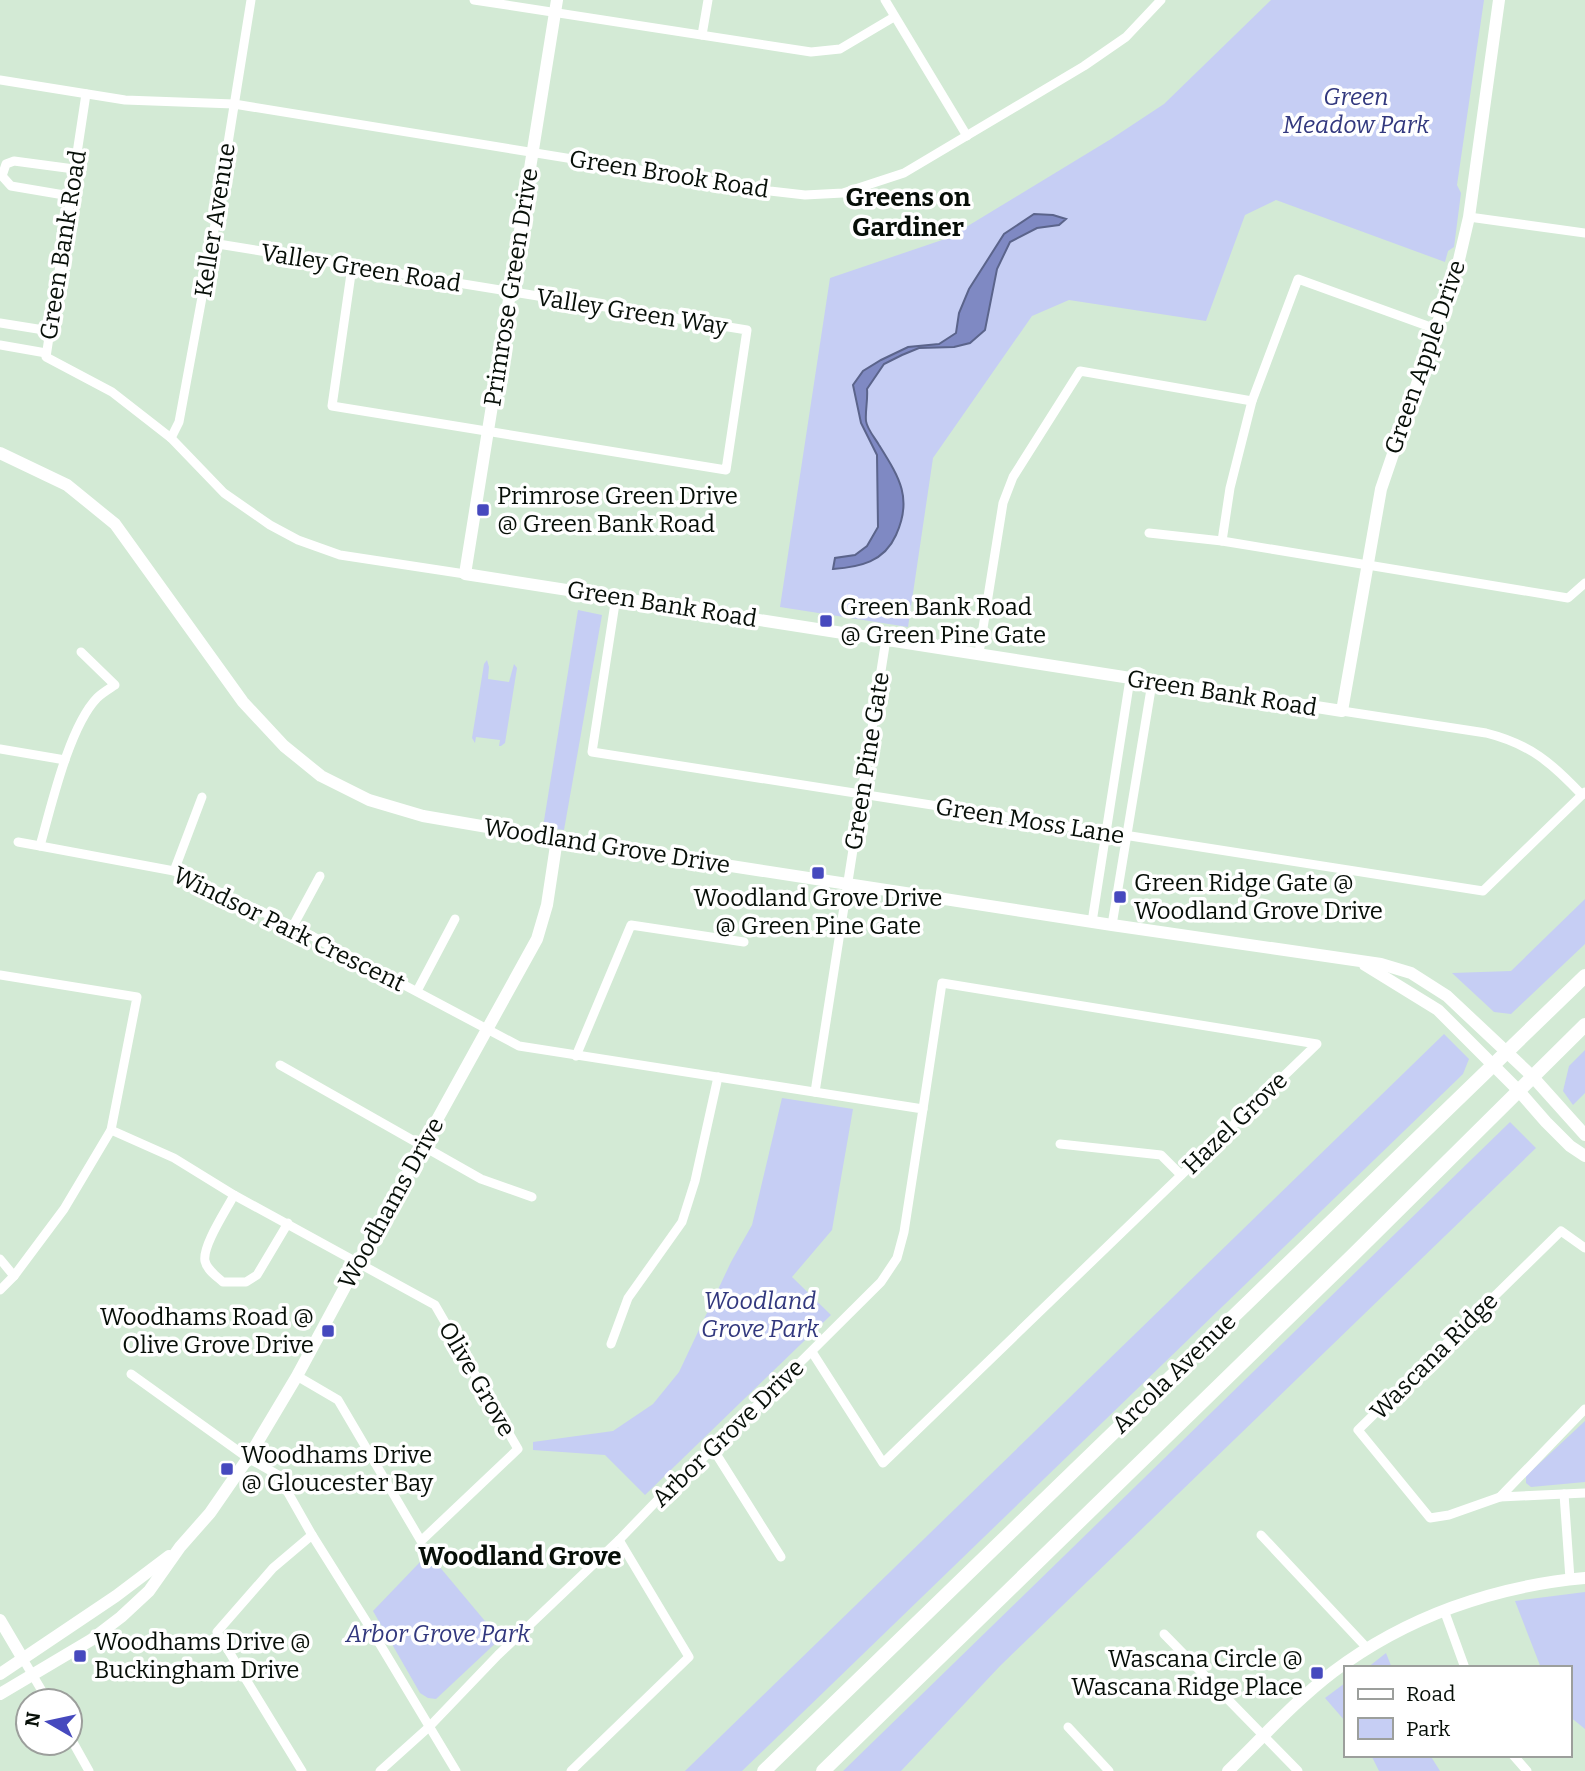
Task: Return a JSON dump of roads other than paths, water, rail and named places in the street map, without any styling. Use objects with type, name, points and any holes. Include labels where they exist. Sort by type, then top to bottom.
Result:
[{"type":"main road","name":"Arcola Avenue","points":[[764,1771],[1585,976]]},
{"type":"main road","name":"Arcola Avenue","points":[[823,1771],[1343,1266],[1585,1025]]},
{"type":"street","name":"Keller Avenue","points":[[171,438],[179,422],[212,243],[251,0]]},
{"type":"street","points":[[474,0],[556,6],[786,50],[840,50],[894,17]]},
{"type":"street","points":[[702,35],[708,0]]},
{"type":"street","points":[[885,0],[967,136]]},
{"type":"street","name":"Green Brook Road","points":[[0,80],[125,100],[234,104],[770,191],[806,195],[844,193],[904,173],[1084,66],[1126,37],[1161,0]]},
{"type":"street","name":"Green Apple Drive","points":[[1342,711],[1381,489],[1458,264],[1469,216],[1499,0]]},
{"type":"street","name":"Primrose Green Drive","points":[[465,574],[556,6]]},
{"type":"street","name":"Green Bank Road","points":[[86,94],[46,357],[113,392],[171,438],[223,493],[270,525],[298,540],[340,555],[1486,733],[1506,738],[1539,754],[1584,793]]},
{"type":"street","points":[[70,196],[10,186],[2,176],[6,164],[14,161],[74,169]]},
{"type":"street","points":[[1469,216],[1585,233]]},
{"type":"street","name":"Valley Green Road","points":[[212,243],[510,293]]},
{"type":"street","name":"Valley Green Way","points":[[352,268],[331,406],[726,470],[747,330],[510,293]]},
{"type":"street","points":[[1222,541],[1230,488],[1252,401],[1298,279],[1436,329]]},
{"type":"street","points":[[0,323],[50,331]]},
{"type":"street","points":[[0,345],[46,353]]},
{"type":"street","points":[[979,653],[1003,503],[1013,477],[1080,371],[1252,401]]},
{"type":"street","name":"Woodland Grove Drive","points":[[0,453],[67,485],[115,523],[243,702],[284,746],[321,776],[369,800],[423,816],[557,839],[1358,961],[1411,973],[1447,996],[1532,1076],[1585,1135]]},
{"type":"street","points":[[1149,533],[1222,541],[1568,598],[1585,583]]},
{"type":"street","name":"Green Moss Lane","points":[[616,597],[592,752],[1483,891],[1584,793]]},
{"type":"street","name":"Green Pine Gate","points":[[815,1093],[886,639]]},
{"type":"street","points":[[40,846],[65,760],[86,713],[97,698],[115,685],[81,652]]},
{"type":"street","points":[[1092,922],[1130,679]]},
{"type":"street","points":[[1112,925],[1152,683]]},
{"type":"street","points":[[0,750],[65,760]]},
{"type":"street","points":[[174,871],[202,797]]},
{"type":"street","name":"Woodhams Drive","points":[[0,1694],[91,1640],[149,1591],[180,1547],[210,1513],[248,1458],[297,1376],[537,939],[547,905],[557,839]]},
{"type":"street","name":"Windsor Park Crescent","points":[[18,842],[174,871],[293,926],[489,1029]]},
{"type":"street","points":[[293,926],[320,876]]},
{"type":"street","points":[[417,991],[454,919]]},
{"type":"street","points":[[576,1056],[631,925],[744,942]]},
{"type":"street","name":"Woodland Grove Drive","points":[[1358,961],[1438,1010],[1570,1146],[1585,1156]]},
{"type":"street","points":[[0,975],[137,997],[111,1130],[64,1209],[14,1276],[0,1290]]},
{"type":"street","name":"Hazel Grove","points":[[812,1352],[883,1463],[1317,1044],[942,983],[923,1109]]},
{"type":"street","points":[[489,1029],[519,1046],[923,1109]]},
{"type":"street","points":[[280,1065],[481,1178],[532,1197]]},
{"type":"street","points":[[611,1345],[628,1298],[682,1222],[695,1181],[718,1077]]},
{"type":"street","name":"Arbor Grove Drive","points":[[380,1771],[429,1727],[498,1655],[619,1540],[672,1485],[713,1449],[881,1282],[897,1258],[904,1232],[923,1109]]},
{"type":"street","points":[[111,1130],[174,1158],[234,1195],[359,1261]]},
{"type":"street","points":[[1060,1144],[1161,1155],[1181,1175]]},
{"type":"street","points":[[234,1195],[206,1249],[204,1259],[214,1275],[223,1282],[246,1282],[257,1275],[288,1223]]},
{"type":"street","name":"Wascana Ridge","points":[[1585,1248],[1561,1231],[1358,1430],[1430,1518],[1449,1516],[1500,1497],[1585,1493]]},
{"type":"street","points":[[0,1259],[14,1276]]},
{"type":"street","name":"Olive Grove","points":[[297,1376],[338,1400],[421,1541],[518,1449],[435,1305],[359,1261]]},
{"type":"street","points":[[131,1374],[248,1458],[278,1475],[456,1771]]},
{"type":"street","name":"Wascana Ridge","points":[[1500,1497],[1585,1409]]},
{"type":"street","points":[[713,1449],[781,1557]]},
{"type":"street","points":[[1563,1494],[1570,1579]]},
{"type":"street","points":[[302,1771],[217,1632],[273,1568],[312,1535]]},
{"type":"street","points":[[1261,1535],[1367,1648]]},
{"type":"street","points":[[571,1771],[689,1657],[619,1540]]},
{"type":"street","name":"Woodhams Drive","points":[[0,1674],[116,1596],[180,1547]]},
{"type":"street","points":[[1228,1771],[1331,1674],[1393,1633],[1444,1609],[1491,1594],[1585,1578]]},
{"type":"street","points":[[1444,1609],[1464,1666]]},
{"type":"street","points":[[0,1620],[39,1687]]},
{"type":"street","points":[[1164,1634],[1297,1771]]},
{"type":"street","points":[[1068,1727],[1110,1771]]},
{"type":"street","points":[[1515,1757],[1527,1771]]},
{"type":"place","name":"Primrose Green Drive @ Green Bank Road","points":[[483,510]]},
{"type":"place","name":"Green Bank Road @ Green Pine Gate","points":[[826,621]]},
{"type":"place","name":"Woodland Grove Drive @ Green Pine Gate","points":[[818,873]]},
{"type":"place","name":"Green Ridge Gate @ Woodland Grove Drive","points":[[1120,897]]},
{"type":"place","name":"Woodhams Road @ Olive Grove Drive","points":[[328,1331]]},
{"type":"place","name":"Woodhams Drive @ Gloucester Bay","points":[[227,1469]]},
{"type":"place","name":"Woodhams Drive @ Buckingham Drive","points":[[80,1656]]},
{"type":"place","name":"Wascana Circle @ Wascana Ridge Place","points":[[1317,1673]]},
{"type":"district","name":"Greens on Gardiner","points":[[908,212]]},
{"type":"district","name":"Woodland Grove","points":[[520,1556]]},
{"type":"park label","name":"Green Meadow Park","points":[[1356,111]]},
{"type":"park label","name":"Woodland Grove Park","points":[[760,1315]]},
{"type":"park label","name":"Arbor Grove Park","points":[[438,1634]]}]
